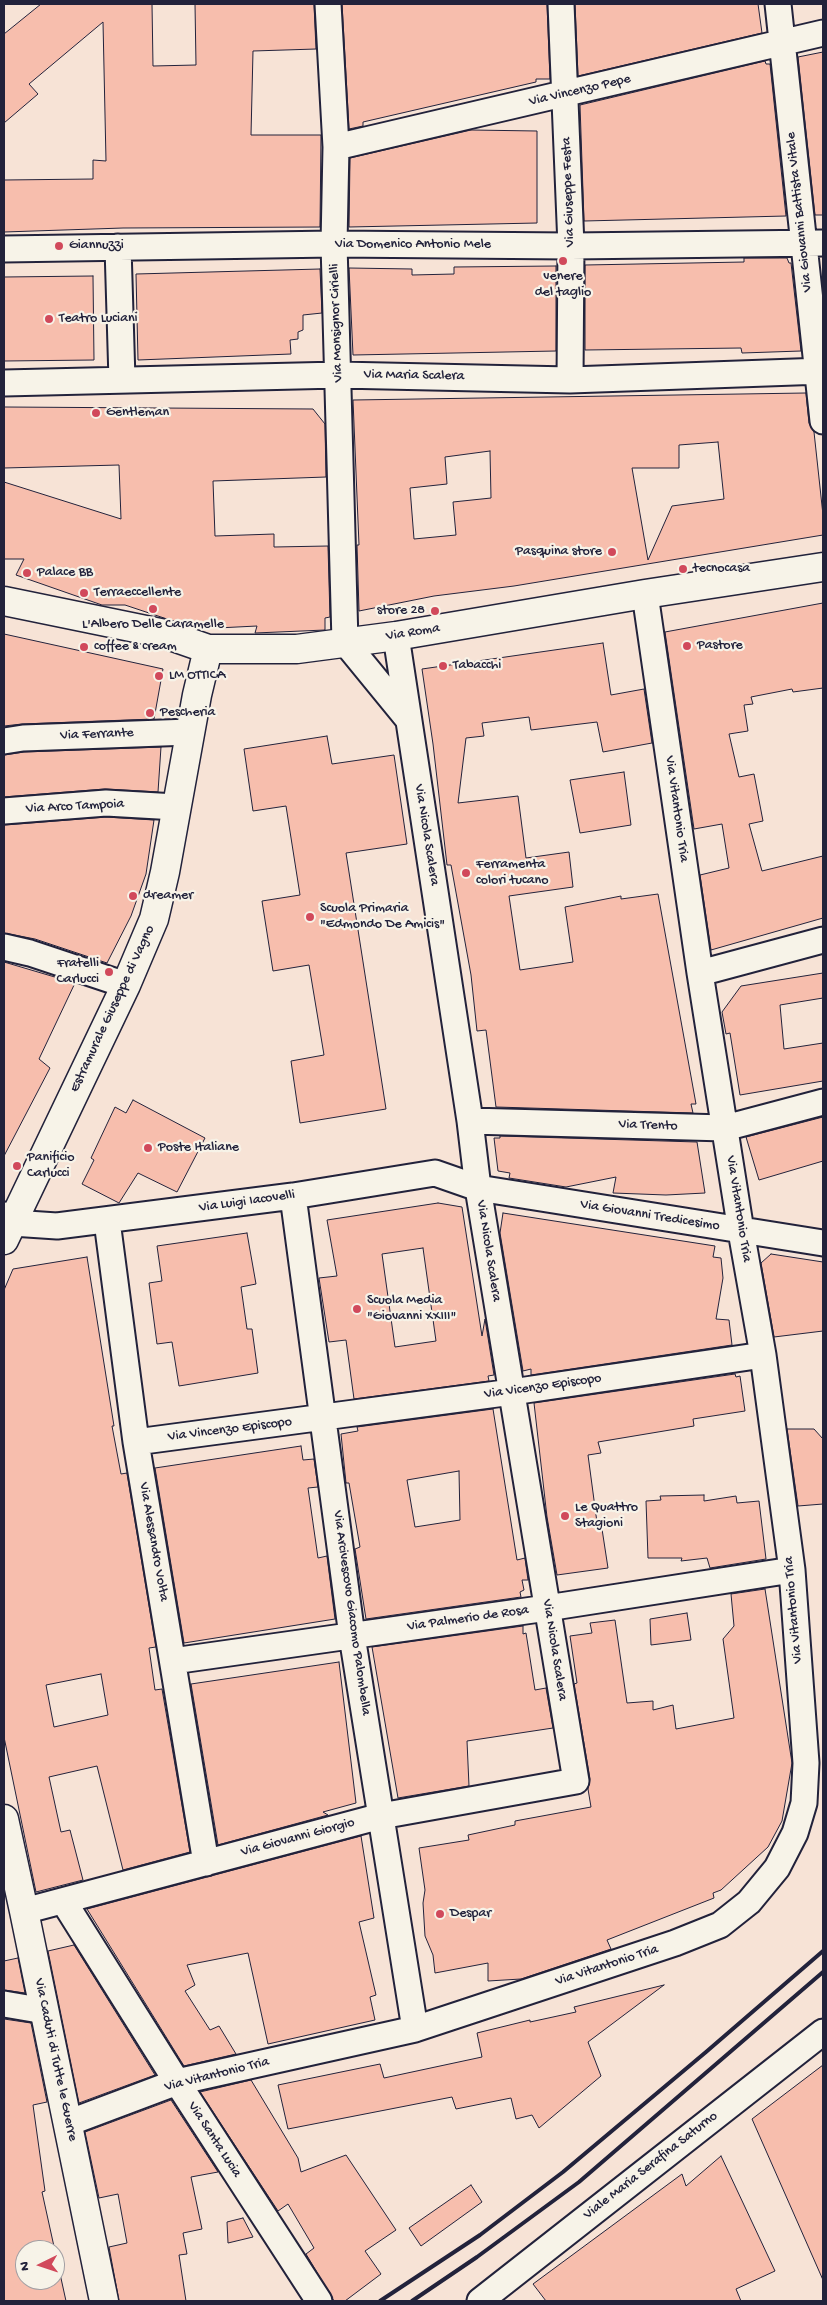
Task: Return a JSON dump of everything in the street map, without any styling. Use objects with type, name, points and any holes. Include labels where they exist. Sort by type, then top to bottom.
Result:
[{"type":"street","name":"Via Monsignor Cirielli","points":[[328,4],[336,147],[334,244],[345,642]]},
{"type":"street","name":"Via Giuseppe Festa","points":[[561,4],[571,246],[570,380]]},
{"type":"street","name":"Via Giovanni Battista Vitale","points":[[778,4],[782,43],[813,243],[823,421]]},
{"type":"street","name":"Via Vincenzo Pepe","points":[[336,147],[823,33]]},
{"type":"street","name":"Via Domenico Antonio Mele","points":[[4,248],[334,244],[571,246],[813,243]]},
{"type":"street","points":[[118,247],[122,380]]},
{"type":"street","name":"Via Maria Scalera","points":[[4,382],[339,375],[570,380],[820,372]]},
{"type":"street","name":"Via Roma","points":[[4,601],[165,634],[208,649],[297,649],[396,636],[645,594],[823,567]]},
{"type":"street","name":"Via Vitantonio Tria","points":[[68,2123],[177,2082],[416,2029],[675,1943],[720,1924],[749,1902],[777,1868],[795,1833],[804,1803],[806,1763],[792,1570],[763,1355],[740,1231],[700,973],[645,594]]},
{"type":"street","name":"Via Nicola Scalera","points":[[396,636],[470,1121],[478,1188],[576,1781]]},
{"type":"street","points":[[345,642],[408,720]]},
{"type":"street","name":"Estramurale Giuseppe di Vagno","points":[[7,1226],[126,985],[154,919],[208,649]]},
{"type":"street","name":"Via Ferrante","points":[[4,741],[23,738],[190,732]]},
{"type":"street","name":"Via Arco Tampoia","points":[[4,811],[106,802],[176,807]]},
{"type":"street","points":[[700,973],[823,940]]},
{"type":"street","points":[[4,947],[30,953],[126,985]]},
{"type":"street","name":"Via Trento","points":[[470,1121],[725,1128],[823,1102]]},
{"type":"street","name":"Via Luigi Iacovelli","points":[[7,1226],[58,1226],[107,1221],[293,1196],[435,1173],[478,1188]]},
{"type":"street","name":"Via Giovanni Tredicesimo","points":[[478,1188],[823,1243]]},
{"type":"street","name":"Via Arcivescovo Giacomo Palombella","points":[[293,1196],[352,1636],[416,2029]]},
{"type":"street","name":"Via Alessandro Volta","points":[[107,1221],[136,1442],[206,1863]]},
{"type":"street","name":"Via Vicenzo Episcopo","points":[[324,1418],[763,1355]]},
{"type":"street","name":"Via Vincenzo Episcopo","points":[[136,1442],[324,1418]]},
{"type":"street","name":"Via Palmerio de Rosa","points":[[173,1661],[547,1608],[792,1570]]},
{"type":"street","name":"Via Giovanni Giorgio","points":[[24,1911],[64,1902],[381,1816],[576,1781]]},
{"type":"street","name":"Via Caduti di Tutte le Guerre","points":[[4,1819],[104,2301]]},
{"type":"street","name":"Via Santa Lucia","points":[[64,1902],[177,2082],[319,2301]]},
{"type":"street","points":[[4,2004],[45,2011]]},
{"type":"street","name":"Viale Maria Serafina Saturno","points":[[480,2301],[823,2032]]},
{"type":"building","points":[[41,4],[152,4],[153,66],[196,65],[195,4],[314,4],[316,49],[253,51],[251,135],[321,135],[320,227],[123,228],[4,232],[4,180],[93,179],[93,160],[106,161],[103,22],[29,84],[38,94],[4,123],[4,34]]},
{"type":"building","points":[[342,4],[547,4],[550,79],[536,79],[536,82],[363,122],[363,126],[349,129]]},
{"type":"building","points":[[575,4],[758,4],[762,33],[578,76]]},
{"type":"building","points":[[823,52],[823,215],[815,215],[798,57]]},
{"type":"building","points":[[765,61],[766,64],[770,64],[786,216],[584,221],[580,105]]},
{"type":"building","points":[[471,130],[537,131],[537,223],[349,227],[350,158]]},
{"type":"building","points":[[744,258],[787,258],[789,263],[791,263],[801,351],[742,353],[741,348],[585,350],[585,265],[744,262]]},
{"type":"building","points":[[556,266],[556,351],[353,355],[349,268],[412,269],[412,275],[454,274],[454,267]]},
{"type":"building","points":[[320,269],[322,313],[303,315],[303,330],[298,332],[298,339],[290,340],[291,354],[138,360],[136,274]]},
{"type":"building","name":"Teatro Luciani","points":[[93,276],[94,360],[4,361],[4,277]]},
{"type":"building","points":[[806,393],[809,423],[814,432],[823,515],[823,535],[514,586],[434,596],[359,611],[357,545],[359,545],[353,400]],"holes":[[[718,442],[724,499],[672,506],[648,560],[632,468],[679,468],[679,445]],[[490,451],[491,498],[453,502],[456,535],[414,539],[410,488],[447,484],[445,457]]]},
{"type":"building","points":[[4,407],[313,409],[325,424],[326,477],[213,481],[215,536],[274,534],[274,547],[328,546],[330,617],[325,618],[325,630],[255,633],[257,626],[197,629],[125,605],[102,605],[16,575],[24,559],[4,559],[4,482],[121,519],[119,465],[4,468]]},
{"type":"building","points":[[823,603],[823,688],[793,692],[792,689],[751,697],[753,704],[744,705],[748,731],[729,734],[739,777],[754,774],[763,821],[749,824],[762,871],[823,856],[823,918],[711,950],[700,875],[729,868],[722,824],[694,829],[665,632]]},
{"type":"building","points":[[4,634],[163,669],[154,719],[4,726]]},
{"type":"building","points":[[603,643],[611,695],[644,689],[652,743],[603,752],[597,722],[531,730],[529,717],[482,723],[484,736],[466,738],[458,803],[518,796],[526,858],[569,852],[573,887],[509,896],[520,970],[573,962],[565,907],[621,896],[621,899],[658,894],[696,1104],[691,1104],[693,1113],[496,1107],[486,1030],[477,1031],[471,975],[451,865],[447,865],[422,669]]},
{"type":"building","name":"Scuola Primaria \"Edmondo De Amicis\"","points":[[327,736],[332,764],[394,755],[407,844],[346,853],[386,1109],[300,1123],[291,1061],[324,1055],[309,965],[273,971],[262,901],[300,895],[286,806],[253,811],[244,749]]},
{"type":"building","points":[[161,747],[158,792],[105,789],[4,797],[4,755],[24,752]]},
{"type":"building","points":[[624,772],[631,825],[580,833],[570,780]]},
{"type":"building","points":[[106,817],[154,820],[146,874],[131,916],[107,963],[35,939],[4,933],[4,825]]},
{"type":"building","points":[[4,962],[75,983],[39,1059],[50,1068],[4,1156]]},
{"type":"building","points":[[823,973],[823,998],[780,1005],[784,1049],[823,1043],[823,1081],[740,1095],[730,1033],[726,1034],[722,1012],[741,986]]},
{"type":"building","name":"Poste Italiane","points":[[133,1100],[205,1138],[177,1192],[138,1173],[119,1203],[82,1184],[94,1160],[91,1158],[115,1107],[126,1113]]},
{"type":"building","points":[[823,1117],[823,1161],[759,1180],[746,1137]]},
{"type":"building","points":[[500,1136],[697,1142],[705,1193],[666,1195],[613,1193],[616,1177],[566,1187],[509,1178],[510,1173],[498,1171],[494,1138],[500,1138]]},
{"type":"building","name":"Scuola Media \"Giovanni XXIII\"","points":[[438,1203],[462,1207],[482,1336],[485,1319],[494,1375],[488,1376],[489,1381],[354,1399],[346,1340],[329,1342],[319,1278],[337,1276],[327,1220]],"holes":[[[423,1248],[436,1341],[395,1347],[382,1254]]]},
{"type":"building","points":[[503,1213],[715,1246],[713,1257],[721,1258],[723,1278],[716,1319],[729,1320],[732,1345],[531,1375],[531,1369],[523,1371],[500,1233]]},
{"type":"building","points":[[247,1233],[256,1284],[241,1287],[247,1329],[252,1329],[258,1373],[179,1386],[172,1342],[157,1344],[149,1283],[162,1281],[157,1246]]},
{"type":"building","points":[[771,1254],[823,1262],[823,1331],[774,1337],[761,1263]]},
{"type":"building","points":[[87,1257],[114,1426],[112,1426],[121,1474],[127,1473],[156,1647],[149,1648],[155,1690],[162,1689],[190,1852],[123,1870],[97,1766],[49,1777],[61,1832],[70,1830],[83,1880],[36,1892],[4,1737],[4,1290],[13,1269]],"holes":[[[101,1674],[108,1715],[54,1727],[46,1685]]]},
{"type":"building","points":[[735,1374],[736,1377],[740,1376],[745,1411],[693,1419],[694,1426],[598,1442],[601,1453],[588,1455],[598,1530],[602,1529],[608,1568],[557,1575],[547,1517],[534,1403]]},
{"type":"building","points":[[493,1409],[517,1560],[525,1558],[528,1580],[522,1580],[524,1590],[520,1592],[521,1597],[366,1619],[355,1549],[360,1547],[349,1483],[346,1483],[341,1434],[358,1431],[357,1427]],"holes":[[[459,1471],[460,1520],[415,1527],[407,1480]]]},
{"type":"building","points":[[787,1429],[814,1429],[823,1439],[823,1504],[798,1506]]},
{"type":"building","points":[[301,1446],[303,1460],[314,1459],[318,1487],[308,1488],[318,1558],[327,1556],[335,1619],[184,1643],[155,1468]]},
{"type":"building","points":[[704,1495],[704,1501],[736,1496],[737,1503],[759,1501],[766,1559],[710,1568],[707,1558],[681,1561],[682,1558],[648,1558],[646,1501],[661,1500],[660,1496]]},
{"type":"building","points":[[765,1589],[792,1763],[782,1821],[768,1847],[721,1890],[713,1893],[714,1898],[607,1940],[611,1949],[521,1979],[488,1981],[488,1963],[435,1973],[433,1955],[425,1936],[423,1903],[425,1890],[419,1848],[469,1840],[468,1835],[515,1825],[515,1821],[591,1807],[588,1789],[590,1779],[574,1684],[577,1683],[570,1636],[592,1633],[590,1623],[615,1620],[627,1703],[653,1701],[653,1710],[673,1705],[676,1729],[734,1718],[723,1639],[734,1626],[731,1594]]},
{"type":"building","points":[[687,1613],[691,1640],[651,1645],[650,1619]]},
{"type":"building","points":[[523,1626],[523,1634],[526,1633],[535,1690],[546,1688],[553,1728],[467,1741],[469,1786],[398,1798],[372,1647]]},
{"type":"building","points":[[339,1662],[356,1803],[323,1812],[328,1815],[218,1845],[191,1684]]},
{"type":"building","points":[[361,1836],[374,1918],[359,1922],[376,1995],[370,1997],[375,2020],[268,2044],[248,1953],[187,1965],[195,1985],[185,1991],[210,2030],[219,2026],[236,2054],[184,2066],[87,1909]]},
{"type":"building","points":[[74,1945],[155,2075],[79,2103],[48,1951]]},
{"type":"building","points":[[18,1958],[25,1993],[4,1990],[4,1961]]},
{"type":"building","points":[[664,1985],[588,2042],[601,2076],[539,2128],[532,2115],[516,2119],[511,2098],[456,2109],[452,2097],[288,2129],[278,2085],[380,2064],[384,2078],[482,2057],[477,2033],[530,2020],[530,2022],[576,2012],[574,2007]]},
{"type":"building","points":[[4,2019],[31,2023],[47,2102],[33,2105],[45,2191],[42,2192],[53,2240],[15,2240],[15,2290],[64,2290],[66,2301],[4,2301]]},
{"type":"building","points":[[823,2065],[823,2280],[752,2119]]},
{"type":"building","points":[[251,2080],[298,2158],[301,2172],[346,2155],[396,2230],[365,2251],[381,2274],[345,2301],[334,2301],[306,2254],[314,2248],[288,2204],[278,2211],[200,2092]]},
{"type":"building","points":[[171,2100],[218,2172],[191,2177],[202,2229],[183,2233],[187,2254],[179,2255],[186,2301],[119,2301],[109,2247],[127,2243],[118,2194],[99,2198],[85,2132]]},
{"type":"building","points":[[721,2156],[775,2271],[736,2289],[741,2301],[546,2301],[533,2284],[682,2174],[686,2186]]},
{"type":"building","points":[[471,2185],[482,2202],[421,2246],[409,2228]]},
{"type":"building","points":[[243,2218],[253,2237],[228,2243],[227,2222]]},
{"type":"railway","points":[[380,2301],[480,2235],[563,2172],[823,1951]]},
{"type":"railway","points":[[412,2301],[477,2257],[579,2182],[823,1972]]},
{"type":"place","name":"Giannuzzi","points":[[59,246]]},
{"type":"place","name":"venere del taglio","points":[[563,261]]},
{"type":"place","name":"Teatro Luciani","points":[[49,319]]},
{"type":"place","name":"Gentleman","points":[[96,413]]},
{"type":"place","name":"Pasquina store","points":[[612,552]]},
{"type":"place","name":"tecnocasa","points":[[683,569]]},
{"type":"place","name":"Palace BB","points":[[27,573]]},
{"type":"place","name":"Terraeccellente","points":[[84,593]]},
{"type":"place","name":"L'Albero Delle Caramelle","points":[[153,609]]},
{"type":"place","name":"store 28","points":[[435,611]]},
{"type":"place","name":"Pastore","points":[[687,646]]},
{"type":"place","name":"coffee & cream","points":[[84,647]]},
{"type":"place","name":"Tabacchi","points":[[443,666]]},
{"type":"place","name":"LM OTTICA","points":[[159,676]]},
{"type":"place","name":"Pescheria","points":[[150,713]]},
{"type":"place","name":"Ferramenta colori tucano","points":[[466,873]]},
{"type":"place","name":"dreamer","points":[[133,896]]},
{"type":"place","name":"Scuola Primaria \"Edmondo De Amicis\"","points":[[310,917]]},
{"type":"place","name":"Fratelli Carlucci","points":[[109,972]]},
{"type":"place","name":"Poste Italiane","points":[[148,1148]]},
{"type":"place","name":"Panificio Carlucci","points":[[17,1166]]},
{"type":"place","name":"Scuola Media \"Giovanni XXIII\"","points":[[357,1309]]},
{"type":"place","name":"Le Quattro Stagioni","points":[[565,1516]]},
{"type":"place","name":"Despar","points":[[440,1914]]}]
